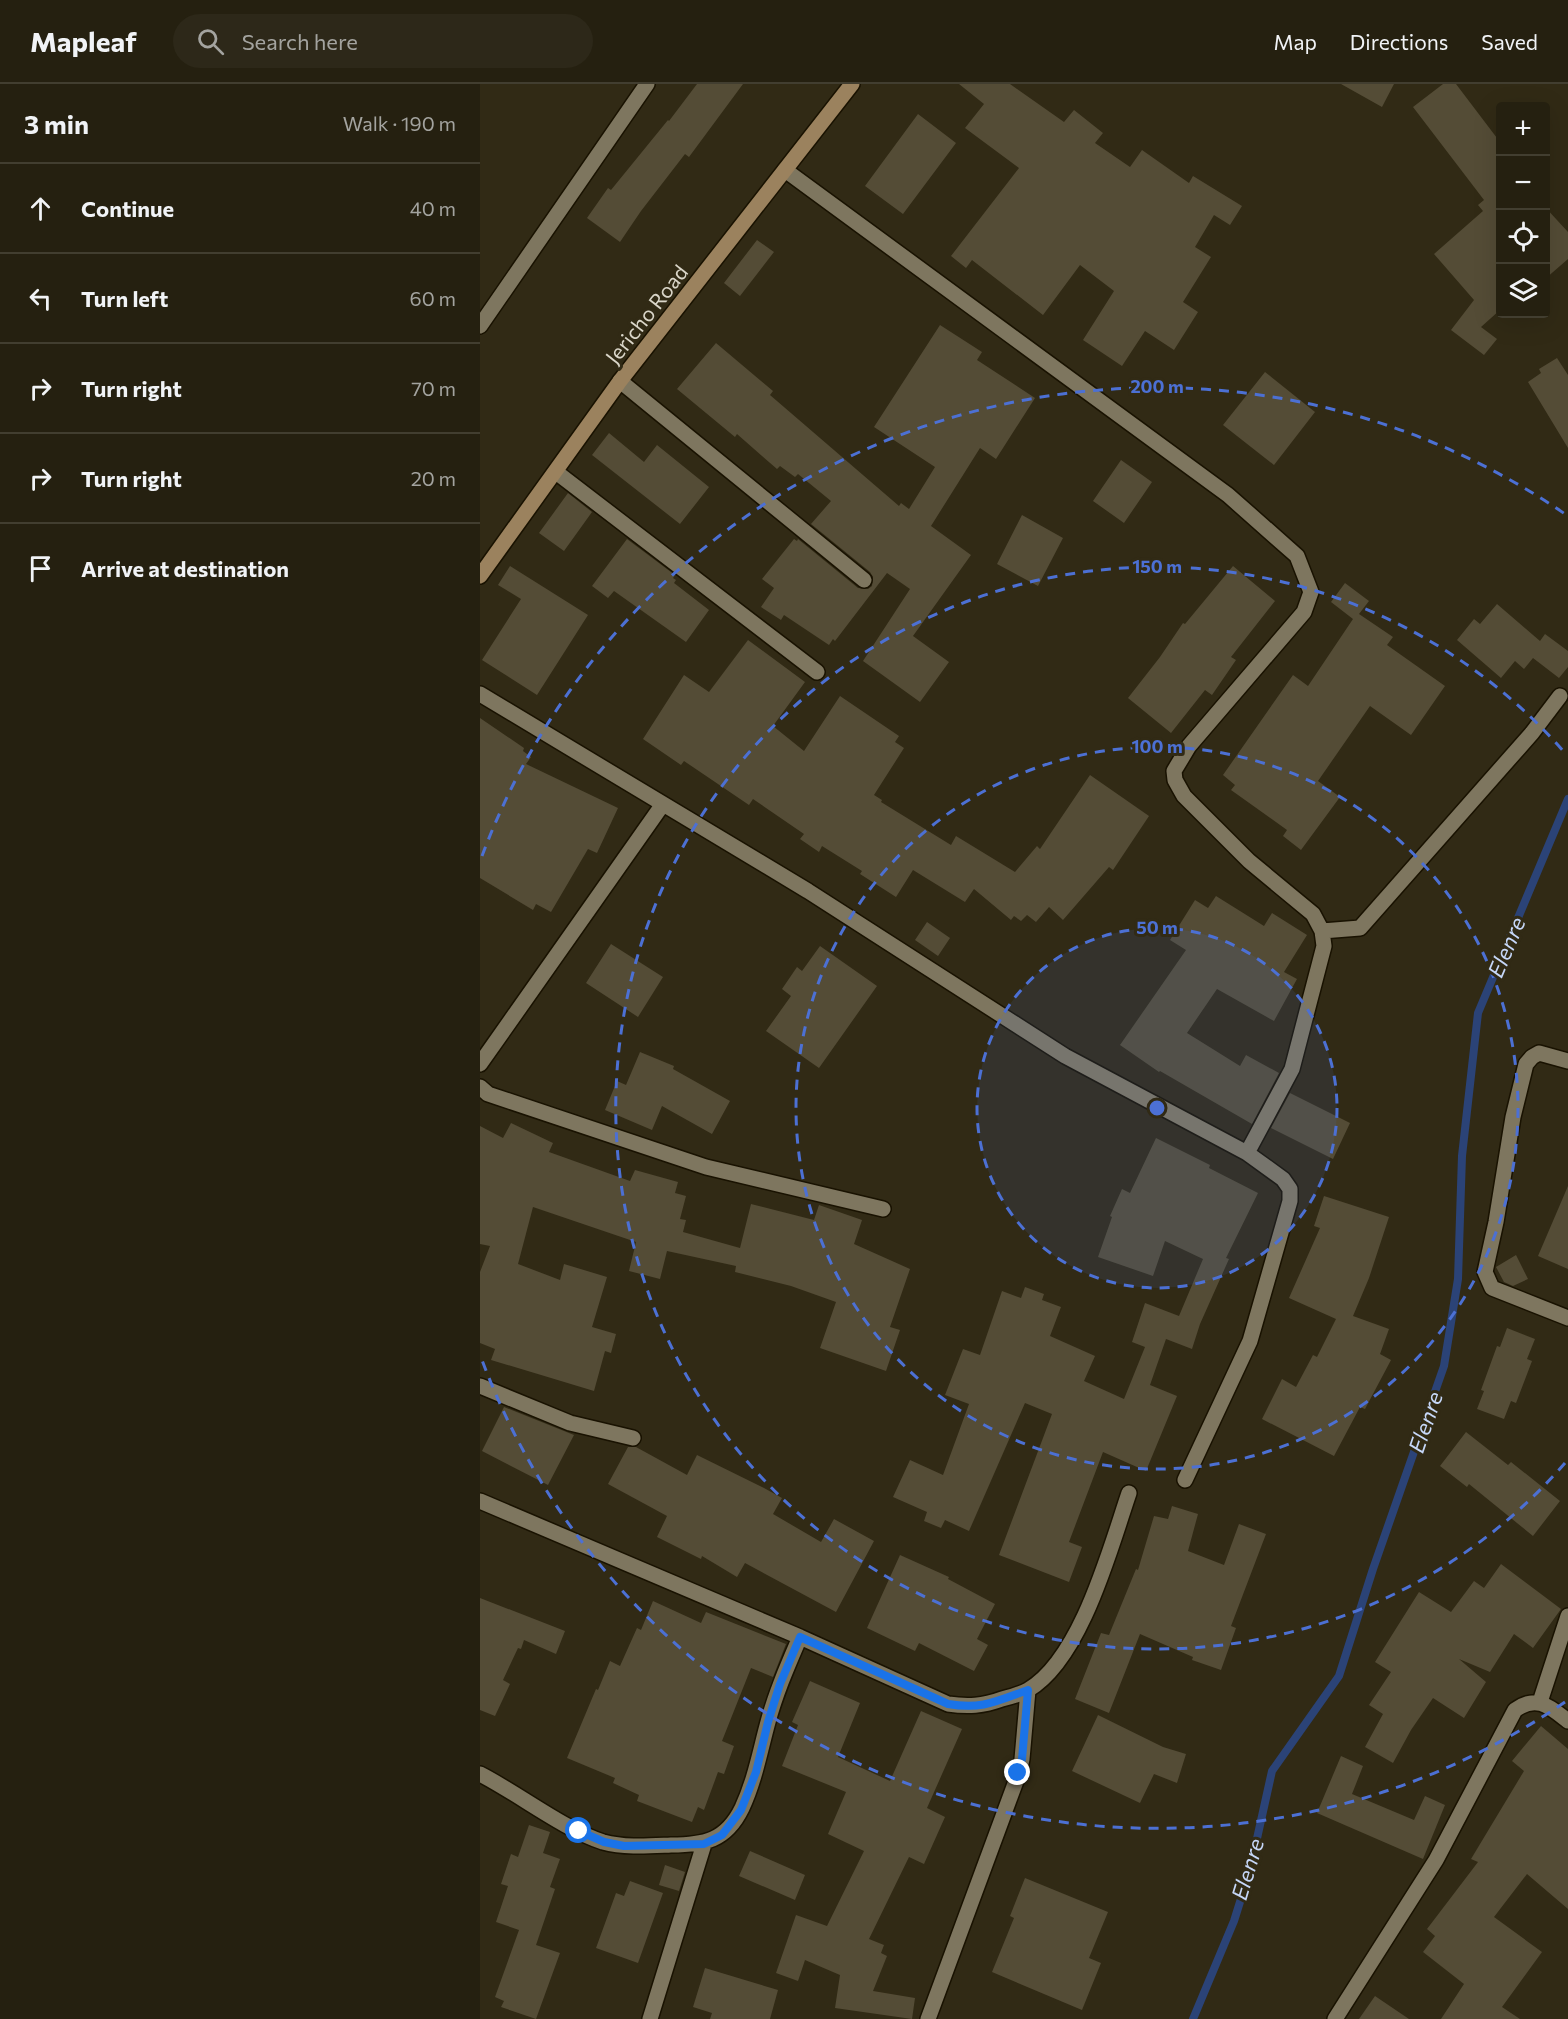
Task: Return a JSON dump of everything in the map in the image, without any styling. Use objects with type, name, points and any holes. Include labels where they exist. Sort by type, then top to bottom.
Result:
[{"type":"street","points":[[480,326],[648,84]]},
{"type":"street","name":"Jericho Road","points":[[480,576],[620,381],[852,84]]},
{"type":"street","points":[[785,170],[1228,495],[1297,556],[1311,592],[1304,612],[1188,746],[1174,771],[1175,780],[1184,796],[1249,861],[1313,914],[1322,931],[1324,946],[1292,1069],[1247,1153]]},
{"type":"street","points":[[620,381],[864,580]]},
{"type":"street","points":[[556,472],[817,672]]},
{"type":"street","points":[[480,694],[808,891],[1065,1056],[1247,1153],[1283,1179],[1290,1189],[1290,1202],[1250,1341],[1185,1480]]},
{"type":"street","points":[[1322,931],[1360,928],[1532,733],[1560,696]]},
{"type":"street","points":[[480,1064],[663,804]]},
{"type":"street","points":[[1568,1061],[1539,1053],[1526,1064],[1513,1117],[1496,1222],[1485,1272],[1492,1288],[1568,1318]]},
{"type":"street","points":[[480,1087],[488,1094],[706,1167],[883,1209]]},
{"type":"street","points":[[480,1386],[570,1423],[633,1438]]},
{"type":"street","points":[[480,1501],[800,1637],[948,1704],[968,1707],[988,1704],[1028,1690],[1061,1658],[1094,1598],[1129,1493]]},
{"type":"street","points":[[1540,1702],[1568,1616]]},
{"type":"street","points":[[480,1774],[579,1831],[604,1842],[624,1846],[704,1844],[722,1835],[741,1810],[756,1772],[780,1684],[800,1637]]},
{"type":"street","points":[[928,2019],[1018,1773],[1022,1759],[1028,1690]]},
{"type":"street","points":[[1335,2019],[1436,1860],[1515,1710],[1524,1703],[1540,1702],[1568,1721]]},
{"type":"street","points":[[650,2019],[704,1844]]},
{"type":"building","points":[[697,84],[743,84],[689,157],[685,154],[620,242],[587,218],[608,188],[611,190]]},
{"type":"building","points":[[959,84],[1010,84],[1064,122],[1074,110],[1103,133],[1095,143],[1130,167],[1142,150],[1189,183],[1193,176],[1242,206],[1230,225],[1214,215],[1195,247],[1211,257],[1183,302],[1198,312],[1174,350],[1145,331],[1122,366],[1083,340],[1114,291],[1080,265],[1043,315],[972,260],[966,268],[951,256],[1019,168],[965,128],[984,104]]},
{"type":"building","points":[[1341,84],[1394,84],[1382,107]]},
{"type":"building","points":[[1443,84],[1456,84],[1496,137],[1496,314],[1481,327],[1497,339],[1484,355],[1451,330],[1474,300],[1434,254],[1483,211],[1478,205],[1484,200],[1413,107]]},
{"type":"building","points":[[918,114],[956,143],[903,214],[865,186]]},
{"type":"building","points":[[1550,212],[1568,232],[1568,259],[1550,275]]},
{"type":"building","points":[[757,240],[774,252],[740,296],[724,283]]},
{"type":"building","points":[[940,325],[982,352],[977,360],[1035,398],[996,459],[980,448],[931,526],[971,555],[913,636],[949,662],[920,702],[863,661],[910,589],[887,573],[835,641],[833,639],[829,645],[784,615],[781,620],[761,607],[774,588],[762,579],[794,539],[797,541],[798,539],[858,588],[868,589],[872,586],[873,577],[870,572],[811,524],[831,501],[798,474],[795,477],[780,466],[777,469],[737,434],[735,437],[677,389],[716,343],[773,391],[770,395],[899,506],[901,503],[909,509],[935,467],[874,427]]},
{"type":"building","points":[[1557,358],[1568,375],[1568,448],[1528,382],[1541,373],[1539,369]]},
{"type":"building","points":[[1265,372],[1315,412],[1274,465],[1223,425]]},
{"type":"building","points":[[609,433],[644,462],[657,445],[709,487],[680,524],[592,455]]},
{"type":"building","points":[[1121,460],[1152,482],[1124,523],[1093,501]]},
{"type":"building","points":[[568,493],[592,512],[564,551],[539,533]]},
{"type":"building","points":[[1022,515],[1063,538],[1038,586],[997,564]]},
{"type":"building","points":[[627,539],[675,575],[674,583],[709,610],[686,642],[614,591],[608,598],[592,586]]},
{"type":"building","points":[[510,566],[588,615],[537,695],[482,660],[521,599],[498,585]]},
{"type":"building","points":[[1233,566],[1275,601],[1231,657],[1236,660],[1212,695],[1205,690],[1171,733],[1128,698],[1183,623],[1185,624]]},
{"type":"building","points":[[1345,583],[1369,601],[1359,614],[1393,637],[1387,645],[1445,686],[1411,735],[1370,706],[1318,781],[1340,797],[1301,850],[1283,836],[1287,830],[1231,790],[1235,785],[1223,775],[1293,675],[1308,686],[1353,619],[1331,602]]},
{"type":"building","points":[[1497,604],[1540,641],[1545,634],[1568,651],[1568,667],[1559,678],[1533,658],[1524,669],[1515,661],[1501,678],[1457,640],[1474,619],[1480,624]]},
{"type":"building","points":[[748,640],[805,682],[773,726],[804,751],[840,696],[899,736],[895,742],[904,748],[874,795],[882,800],[881,802],[951,845],[956,836],[1015,872],[1037,846],[1040,849],[1090,775],[1149,816],[1113,870],[1109,867],[1063,920],[1049,907],[1036,922],[1027,915],[1021,921],[1014,916],[1011,920],[974,889],[965,902],[913,870],[896,897],[860,874],[862,871],[822,846],[819,852],[800,839],[804,834],[753,799],[749,805],[684,761],[681,765],[643,739],[684,675],[709,692]]},
{"type":"building","points":[[480,718],[524,748],[523,751],[531,757],[526,764],[618,808],[597,853],[588,849],[551,912],[536,904],[533,910],[480,878]]},
{"type":"building","points":[[1216,896],[1264,926],[1272,913],[1307,935],[1284,972],[1297,979],[1274,1021],[1217,989],[1187,1033],[1240,1066],[1246,1055],[1279,1073],[1252,1124],[1159,1072],[1120,1045],[1186,950],[1170,940],[1195,900],[1208,908]]},
{"type":"building","points":[[927,922],[950,938],[938,956],[915,940]]},
{"type":"building","points":[[611,944],[663,977],[638,1017],[586,983]]},
{"type":"building","points":[[820,946],[877,986],[819,1068],[766,1031],[791,996],[782,989],[797,967],[802,971]]},
{"type":"building","points":[[640,1052],[674,1066],[673,1069],[730,1101],[712,1134],[662,1106],[652,1130],[605,1110],[617,1081],[626,1085]]},
{"type":"building","points":[[1290,1093],[1350,1123],[1333,1159],[1271,1128]]},
{"type":"building","points":[[511,1123],[553,1143],[549,1152],[630,1181],[635,1170],[678,1182],[675,1193],[686,1196],[680,1219],[686,1220],[683,1232],[740,1248],[751,1204],[814,1220],[819,1205],[862,1220],[854,1244],[910,1269],[890,1327],[900,1330],[886,1371],[820,1348],[836,1302],[791,1286],[735,1272],[736,1266],[667,1251],[660,1279],[629,1271],[636,1242],[533,1207],[518,1264],[560,1280],[564,1264],[607,1277],[592,1327],[616,1334],[611,1353],[605,1351],[594,1391],[491,1360],[495,1349],[480,1343],[480,1272],[490,1246],[480,1244],[480,1126],[503,1138]]},
{"type":"building","points":[[1156,1138],[1210,1165],[1209,1168],[1258,1193],[1226,1258],[1229,1259],[1200,1324],[1192,1349],[1166,1339],[1150,1385],[1177,1396],[1146,1471],[1103,1452],[1069,1542],[1082,1547],[1069,1582],[999,1555],[1052,1414],[1025,1403],[969,1531],[945,1520],[941,1528],[924,1521],[927,1512],[893,1497],[910,1460],[943,1475],[969,1404],[945,1395],[963,1349],[980,1355],[1002,1291],[1021,1298],[1025,1287],[1044,1294],[1042,1300],[1061,1307],[1050,1336],[1095,1356],[1084,1381],[1124,1399],[1145,1347],[1132,1342],[1145,1303],[1179,1316],[1203,1259],[1165,1241],[1153,1276],[1098,1257],[1112,1217],[1110,1216],[1122,1189],[1130,1193]]},
{"type":"building","points":[[1568,1186],[1568,1269],[1538,1256]]},
{"type":"building","points":[[1324,1196],[1389,1217],[1369,1278],[1353,1316],[1389,1329],[1380,1354],[1391,1360],[1365,1409],[1360,1407],[1334,1456],[1262,1419],[1282,1379],[1296,1387],[1313,1355],[1317,1357],[1336,1319],[1289,1298],[1320,1228],[1314,1226]]},
{"type":"building","points":[[1516,1255],[1528,1279],[1513,1286],[1504,1282],[1496,1267]]},
{"type":"building","points":[[1507,1328],[1535,1339],[1527,1359],[1532,1361],[1516,1403],[1511,1401],[1504,1419],[1477,1409],[1484,1391],[1481,1390],[1497,1346],[1500,1347]]},
{"type":"building","points":[[504,1407],[574,1435],[548,1485],[482,1451]]},
{"type":"building","points":[[1466,1432],[1508,1465],[1511,1462],[1560,1501],[1533,1536],[1469,1484],[1467,1487],[1440,1466]]},
{"type":"building","points":[[628,1447],[636,1447],[687,1475],[697,1455],[782,1498],[773,1514],[821,1542],[834,1519],[874,1541],[836,1612],[745,1563],[737,1577],[702,1556],[701,1559],[657,1537],[667,1516],[608,1484]]},
{"type":"building","points":[[1172,1506],[1198,1514],[1188,1551],[1224,1565],[1239,1524],[1266,1534],[1231,1626],[1236,1628],[1221,1670],[1192,1660],[1193,1657],[1140,1634],[1109,1713],[1075,1699],[1101,1633],[1109,1635],[1136,1569],[1138,1570],[1154,1516],[1168,1519]]},
{"type":"building","points":[[900,1555],[949,1577],[948,1579],[995,1604],[977,1639],[988,1645],[974,1671],[919,1643],[915,1651],[867,1628]]},
{"type":"building","points":[[1501,1564],[1561,1609],[1533,1648],[1514,1634],[1490,1672],[1459,1659],[1486,1682],[1464,1718],[1433,1698],[1411,1730],[1393,1763],[1365,1747],[1383,1714],[1369,1705],[1391,1672],[1375,1662],[1419,1592],[1451,1612],[1474,1581],[1484,1588]]},
{"type":"building","points":[[480,1598],[565,1631],[556,1654],[524,1640],[503,1680],[510,1684],[495,1716],[480,1710]]},
{"type":"building","points":[[653,1601],[701,1623],[706,1612],[786,1644],[773,1677],[751,1668],[722,1741],[734,1746],[724,1774],[718,1772],[704,1810],[698,1807],[692,1822],[637,1801],[639,1795],[613,1783],[615,1778],[567,1758],[610,1661],[620,1666],[637,1628],[641,1630]]},
{"type":"building","points":[[810,1681],[860,1703],[838,1757],[890,1781],[921,1711],[962,1729],[927,1808],[945,1817],[924,1864],[909,1857],[869,1939],[884,1945],[881,1953],[887,1956],[873,1991],[915,1998],[912,2019],[835,2008],[840,1975],[805,1960],[798,1981],[776,1973],[796,1915],[827,1926],[864,1851],[828,1834],[846,1792],[782,1766],[798,1725],[792,1722]]},
{"type":"building","points":[[1098,1715],[1163,1747],[1186,1754],[1177,1783],[1154,1774],[1140,1803],[1072,1771]]},
{"type":"building","points":[[1541,1726],[1568,1749],[1568,1909],[1527,1874],[1494,1917],[1542,1952],[1502,2007],[1520,2019],[1441,2019],[1464,1984],[1423,1952],[1435,1936],[1427,1929],[1478,1862],[1471,1859],[1524,1771],[1512,1761]]},
{"type":"building","points":[[1341,1756],[1363,1766],[1352,1794],[1414,1820],[1425,1796],[1445,1805],[1423,1859],[1317,1813]]},
{"type":"building","points":[[529,1825],[550,1832],[543,1853],[560,1859],[550,1887],[555,1889],[536,1945],[560,1953],[536,2019],[501,2007],[504,2001],[495,1997],[519,1930],[496,1922],[508,1886],[501,1884],[511,1854],[518,1857]]},
{"type":"building","points":[[750,1851],[805,1875],[795,1900],[739,1876]]},
{"type":"building","points":[[665,1865],[685,1872],[679,1891],[659,1885]]},
{"type":"building","points":[[1025,1878],[1108,1912],[1089,1958],[1101,1963],[1082,2010],[992,1972],[1014,1918],[1010,1916]]},
{"type":"building","points":[[630,1881],[663,1893],[638,1963],[596,1948],[616,1893],[624,1896]]},
{"type":"building","points":[[705,1968],[778,1990],[770,2019],[710,2019],[712,2013],[693,2007]]},
{"type":"building","points":[[1375,1996],[1409,2019],[1359,2019]]},
{"type":"waterway","name":"Elenre","points":[[1193,2019],[1234,1921],[1250,1870],[1272,1771],[1339,1676],[1373,1569],[1444,1366],[1458,1279],[1462,1156],[1478,1013],[1568,799]]},
{"type":"route","points":[[579,1831],[604,1842],[624,1846],[704,1844],[722,1835],[741,1810],[756,1772],[780,1684],[800,1637],[948,1704],[968,1707],[988,1704],[1028,1690],[1022,1759],[1018,1773]]}]
